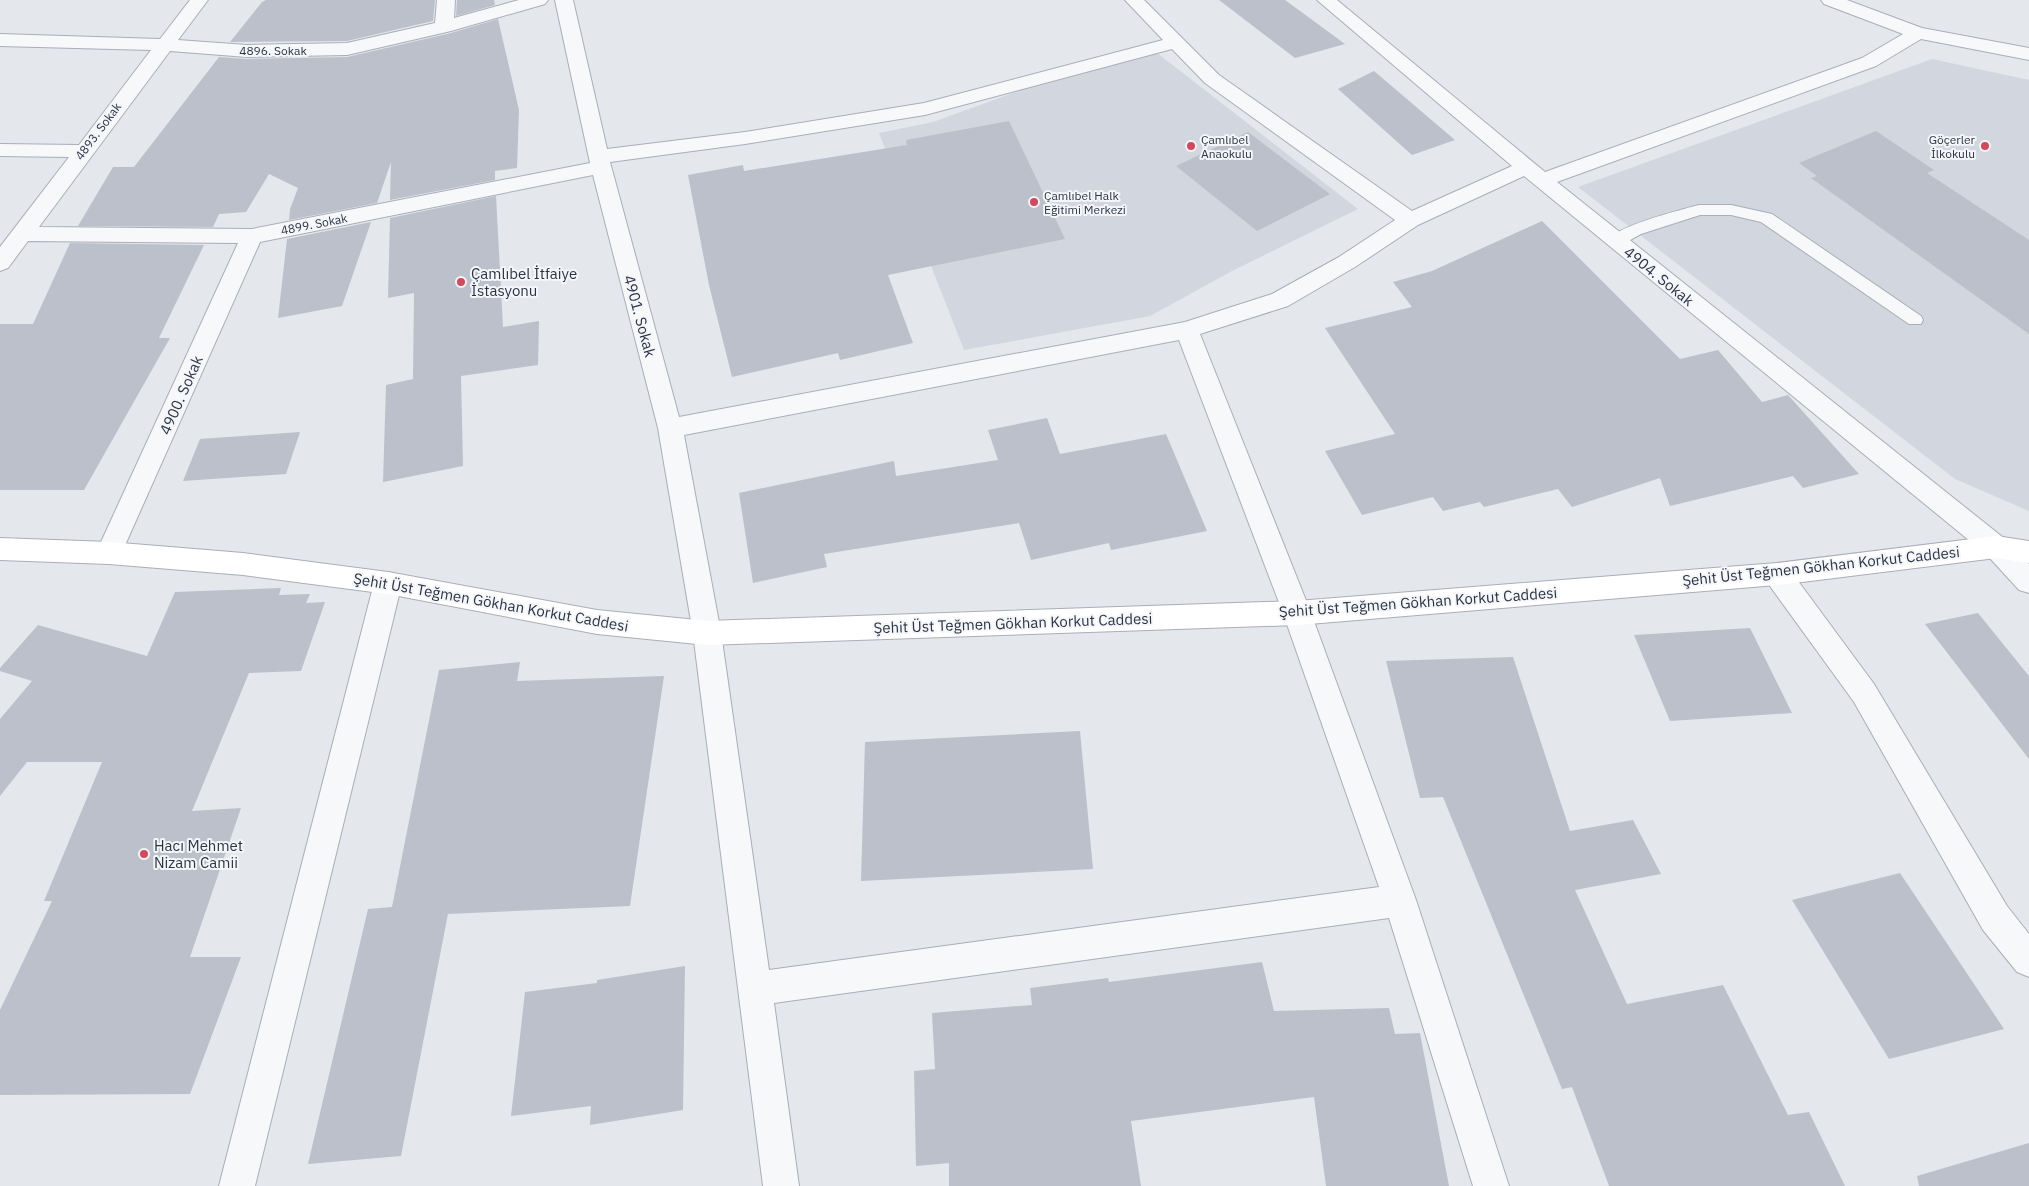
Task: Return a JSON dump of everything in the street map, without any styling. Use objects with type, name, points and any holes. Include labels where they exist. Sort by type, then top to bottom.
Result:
[{"type":"street","name":"4893. Sokak","points":[[0,263],[24,234],[83,151],[199,0]]},
{"type":"street","points":[[444,27],[446,0]]},
{"type":"street","name":"4896. Sokak","points":[[0,40],[164,45],[247,51],[347,49],[444,27],[540,0]]},
{"type":"street","name":"4901. Sokak","points":[[564,0],[600,162],[670,428],[707,633],[781,1186]]},
{"type":"street","points":[[1134,0],[1212,79],[1410,220]]},
{"type":"street","name":"4904. Sokak","points":[[1326,0],[1614,241],[1996,547],[2029,582]]},
{"type":"street","points":[[1830,0],[1918,33],[2029,54]]},
{"type":"street","points":[[670,428],[1187,330],[1280,300],[1347,262],[1410,220],[1534,173],[1869,62],[1918,33]]},
{"type":"street","name":"4899. Sokak","points":[[24,234],[252,236],[600,162],[925,109],[1175,42]]},
{"type":"street","points":[[0,150],[83,151]]},
{"type":"street","name":"4900. Sokak","points":[[110,553],[252,236]]},
{"type":"street","points":[[1187,330],[1297,613],[1400,900],[1491,1186]]},
{"type":"street","name":"Şehit Üst Teğmen Gökhan Korkut Caddesi","points":[[0,549],[110,553],[243,564],[388,583],[597,622],[707,633],[1297,613],[1777,574],[1996,547],[2029,552]]},
{"type":"street","points":[[1777,574],[1864,693],[1995,918],[2029,960]]},
{"type":"street","points":[[237,1186],[388,583]]},
{"type":"street","points":[[754,989],[1400,900]]},
{"type":"lane","points":[[1614,241],[1635,230],[1699,210],[1731,210],[1766,218],[1915,320]]},
{"type":"shaded area","name":"Çamlıbel Halk Eğitimi Merkezi","points":[[1157,53],[1358,209],[1232,271],[1150,316],[964,350],[879,133],[933,122],[1041,83]]},
{"type":"shaded area","points":[[1932,59],[2029,80],[2029,511],[1955,479],[1578,187]]},
{"type":"building","points":[[266,0],[435,0],[433,21],[347,41],[230,42],[262,2]]},
{"type":"building","points":[[457,0],[494,0],[495,5],[456,16]]},
{"type":"building","points":[[1219,0],[1285,0],[1345,44],[1295,58]]},
{"type":"building","points":[[498,19],[519,110],[517,168],[495,171],[495,180],[390,200],[391,162],[377,203],[289,220],[290,209],[298,188],[269,174],[246,212],[219,214],[213,227],[78,226],[113,167],[134,167],[219,57],[247,59],[347,57],[451,33]]},
{"type":"building","points":[[1374,71],[1455,140],[1412,155],[1338,89]]},
{"type":"building","points":[[1009,121],[1065,239],[888,275],[913,343],[840,360],[838,353],[732,377],[709,285],[688,175],[743,165],[744,171],[907,145],[906,140]]},
{"type":"building","points":[[1876,131],[1934,170],[1927,173],[2029,240],[2029,334],[1811,178],[1817,176],[1799,163]]},
{"type":"building","points":[[1248,132],[1330,194],[1257,231],[1176,166]]},
{"type":"building","points":[[496,196],[503,327],[539,321],[538,365],[461,376],[463,466],[383,482],[386,385],[413,379],[414,293],[388,298],[390,218]]},
{"type":"building","points":[[1542,221],[1680,359],[1718,350],[1762,402],[1788,395],[1859,474],[1803,488],[1793,476],[1670,506],[1660,478],[1572,507],[1558,489],[1484,507],[1480,502],[1443,511],[1433,497],[1362,515],[1325,451],[1395,434],[1325,328],[1412,307],[1393,282],[1432,271]]},
{"type":"building","points":[[371,222],[342,306],[278,318],[287,239]]},
{"type":"building","points":[[70,243],[204,245],[159,338],[170,338],[84,490],[0,490],[0,324],[33,324]]},
{"type":"building","points":[[1047,418],[1060,454],[1166,434],[1207,531],[1111,550],[1109,543],[1031,560],[1019,523],[824,554],[827,567],[753,583],[739,493],[894,461],[896,476],[998,460],[988,430]]},
{"type":"building","points":[[300,432],[286,474],[183,481],[200,439]]},
{"type":"building","points":[[281,588],[279,595],[310,594],[306,603],[325,602],[301,671],[249,673],[192,811],[241,808],[190,957],[241,957],[190,1094],[0,1095],[0,1010],[52,901],[44,901],[102,762],[27,762],[0,796],[0,719],[32,681],[0,671],[0,668],[38,625],[147,656],[175,592]]},
{"type":"building","points":[[1978,613],[2029,676],[2029,759],[1925,624]]},
{"type":"building","points":[[1750,628],[1792,713],[1670,721],[1634,635]]},
{"type":"building","points":[[1513,657],[1570,831],[1633,820],[1661,874],[1575,890],[1627,1004],[1723,985],[1788,1115],[1809,1112],[1845,1186],[1609,1186],[1572,1087],[1562,1089],[1443,797],[1420,798],[1386,661]]},
{"type":"building","points":[[520,662],[517,681],[664,676],[630,906],[448,914],[401,1156],[308,1164],[368,909],[392,907],[439,670]]},
{"type":"building","points":[[1080,731],[1093,869],[861,881],[865,742]]},
{"type":"building","points":[[1900,873],[2004,1029],[1889,1059],[1792,900]]},
{"type":"building","points":[[1262,962],[1274,1011],[1389,1008],[1395,1034],[1420,1033],[1449,1186],[1326,1186],[1314,1097],[1131,1121],[1141,1186],[949,1186],[949,1163],[916,1166],[914,1071],[935,1069],[932,1013],[1032,1005],[1030,988],[1108,978],[1109,982]]},
{"type":"building","points":[[685,966],[683,1110],[590,1125],[591,1106],[511,1116],[525,992],[597,983],[597,980]]},
{"type":"building","points":[[2029,1143],[2029,1186],[1919,1186],[1917,1176]]},
{"type":"place","name":"Çamlıbel Anaokulu","points":[[1191,146]]},
{"type":"place","name":"Göçerler İlkokulu","points":[[1985,146]]},
{"type":"place","name":"Çamlıbel Halk Eğitimi Merkezi","points":[[1034,202]]},
{"type":"place","name":"Çamlıbel İtfaiye İstasyonu","points":[[461,282]]},
{"type":"place","name":"Hacı Mehmet Nizam Camii","points":[[144,854]]}]
